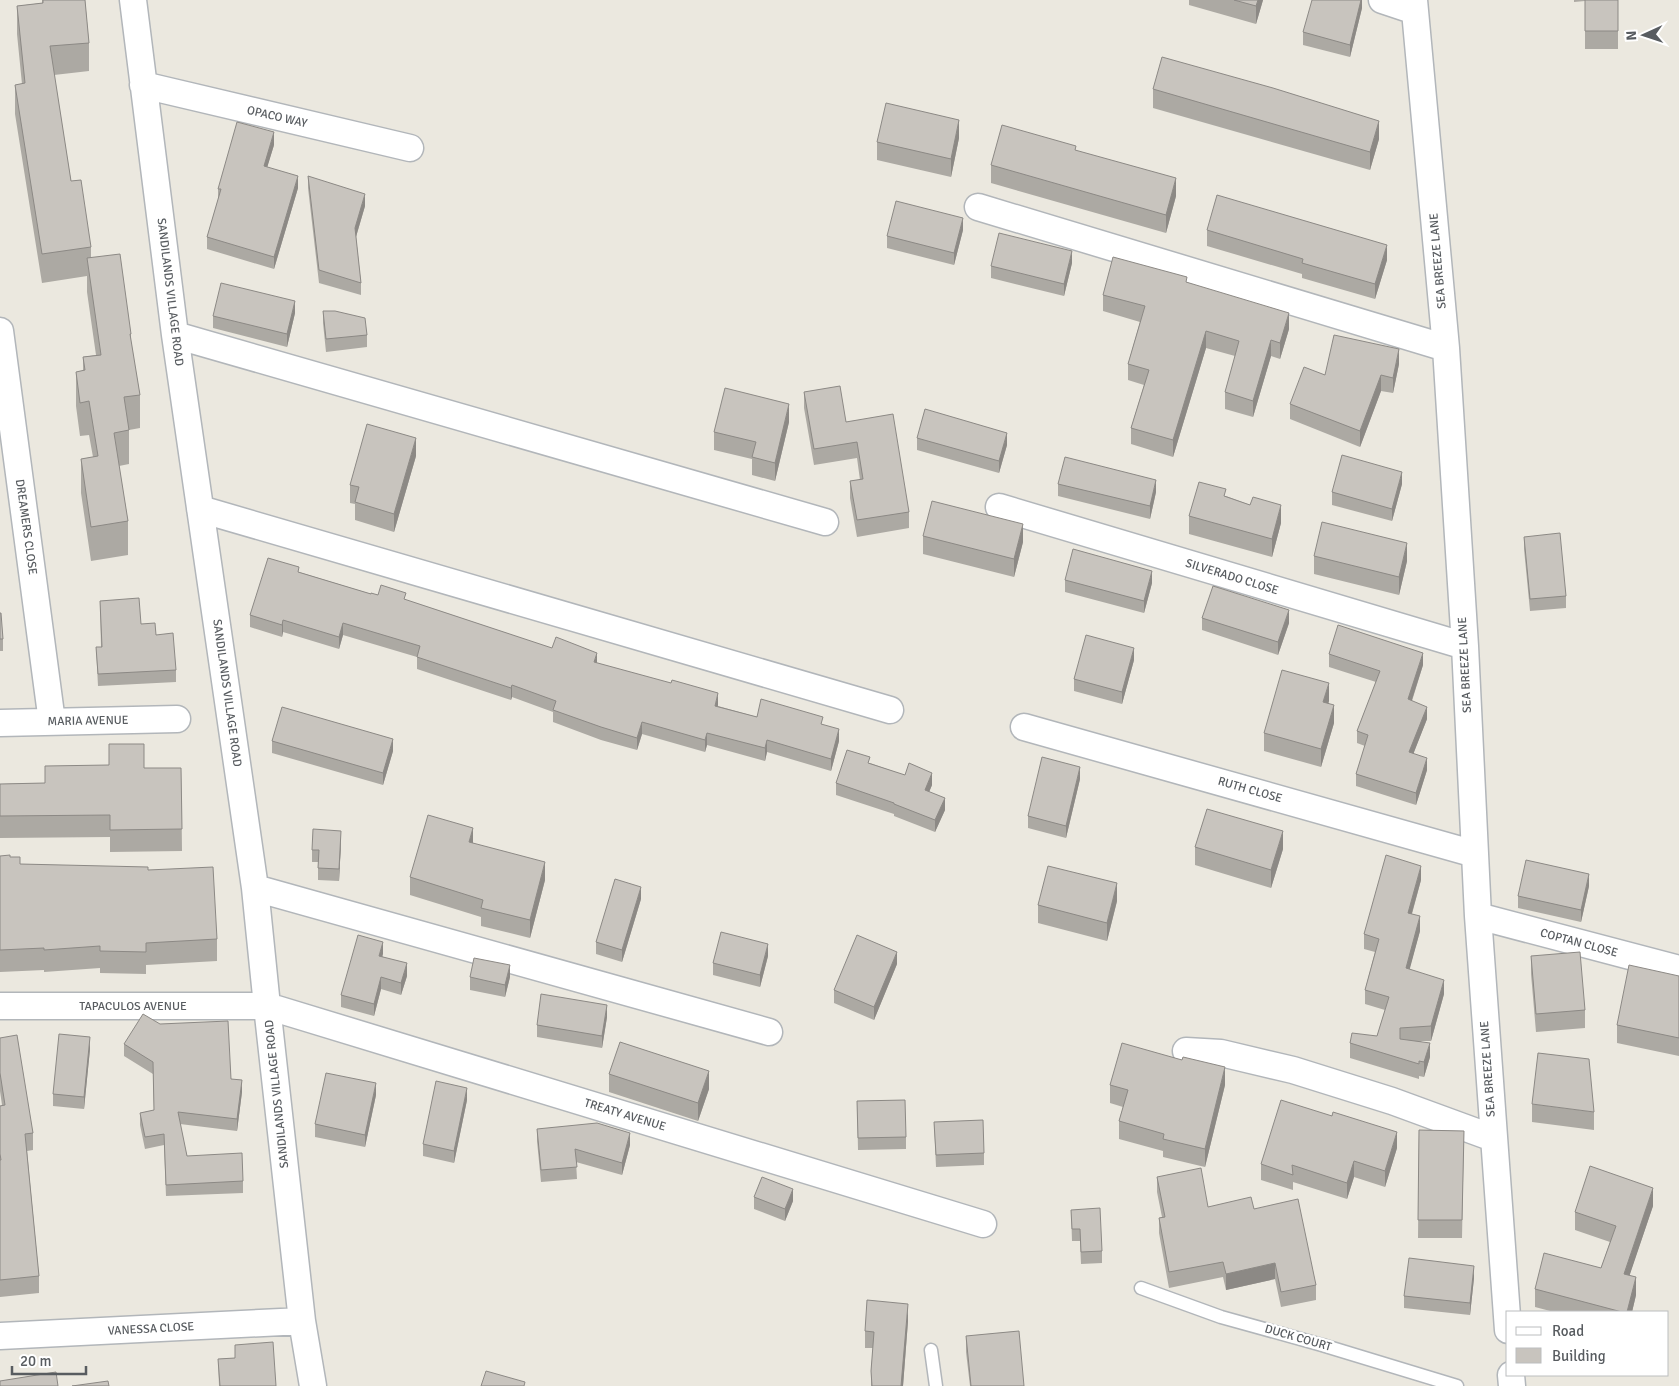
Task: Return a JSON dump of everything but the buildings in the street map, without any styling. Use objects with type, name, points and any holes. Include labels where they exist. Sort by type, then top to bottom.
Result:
[{"type":"street","name":"SANDILANDS VILLAGE ROAD","points":[[133,0],[200,509],[256,888],[267,1006],[302,1321],[313,1386]]},
{"type":"street","points":[[1382,0],[1414,5]]},
{"type":"street","name":"SEA BREEZE LANE","points":[[1414,5],[1446,348],[1465,646],[1478,916],[1507,1311]]},
{"type":"street","name":"OPACO WAY","points":[[144,85],[410,148]]},
{"type":"street","points":[[978,207],[1446,348]]},
{"type":"street","name":"DREAMERS CLOSE","points":[[0,331],[5,405],[52,722]]},
{"type":"street","points":[[176,335],[825,522]]},
{"type":"street","name":"SILVERADO CLOSE","points":[[999,507],[1465,646]]},
{"type":"street","points":[[200,509],[890,710]]},
{"type":"street","name":"MARIA AVENUE","points":[[0,723],[177,719]]},
{"type":"street","name":"RUTH CLOSE","points":[[1024,727],[1475,854]]},
{"type":"street","points":[[256,888],[769,1032]]},
{"type":"street","name":"COPTAN CLOSE","points":[[1478,916],[1679,969]]},
{"type":"street","name":"TAPACULOS AVENUE","points":[[0,1006],[267,1006]]},
{"type":"street","name":"TREATY AVENUE","points":[[267,1006],[983,1224]]},
{"type":"street","points":[[1186,1051],[1221,1053],[1293,1070],[1392,1102],[1493,1138]]},
{"type":"street","name":"VANESSA CLOSE","points":[[0,1336],[302,1321]]},
{"type":"lane","name":"DUCK COURT","points":[[1141,1288],[1221,1317],[1322,1344],[1457,1386]]},
{"type":"lane","points":[[931,1350],[936,1386]]}]
